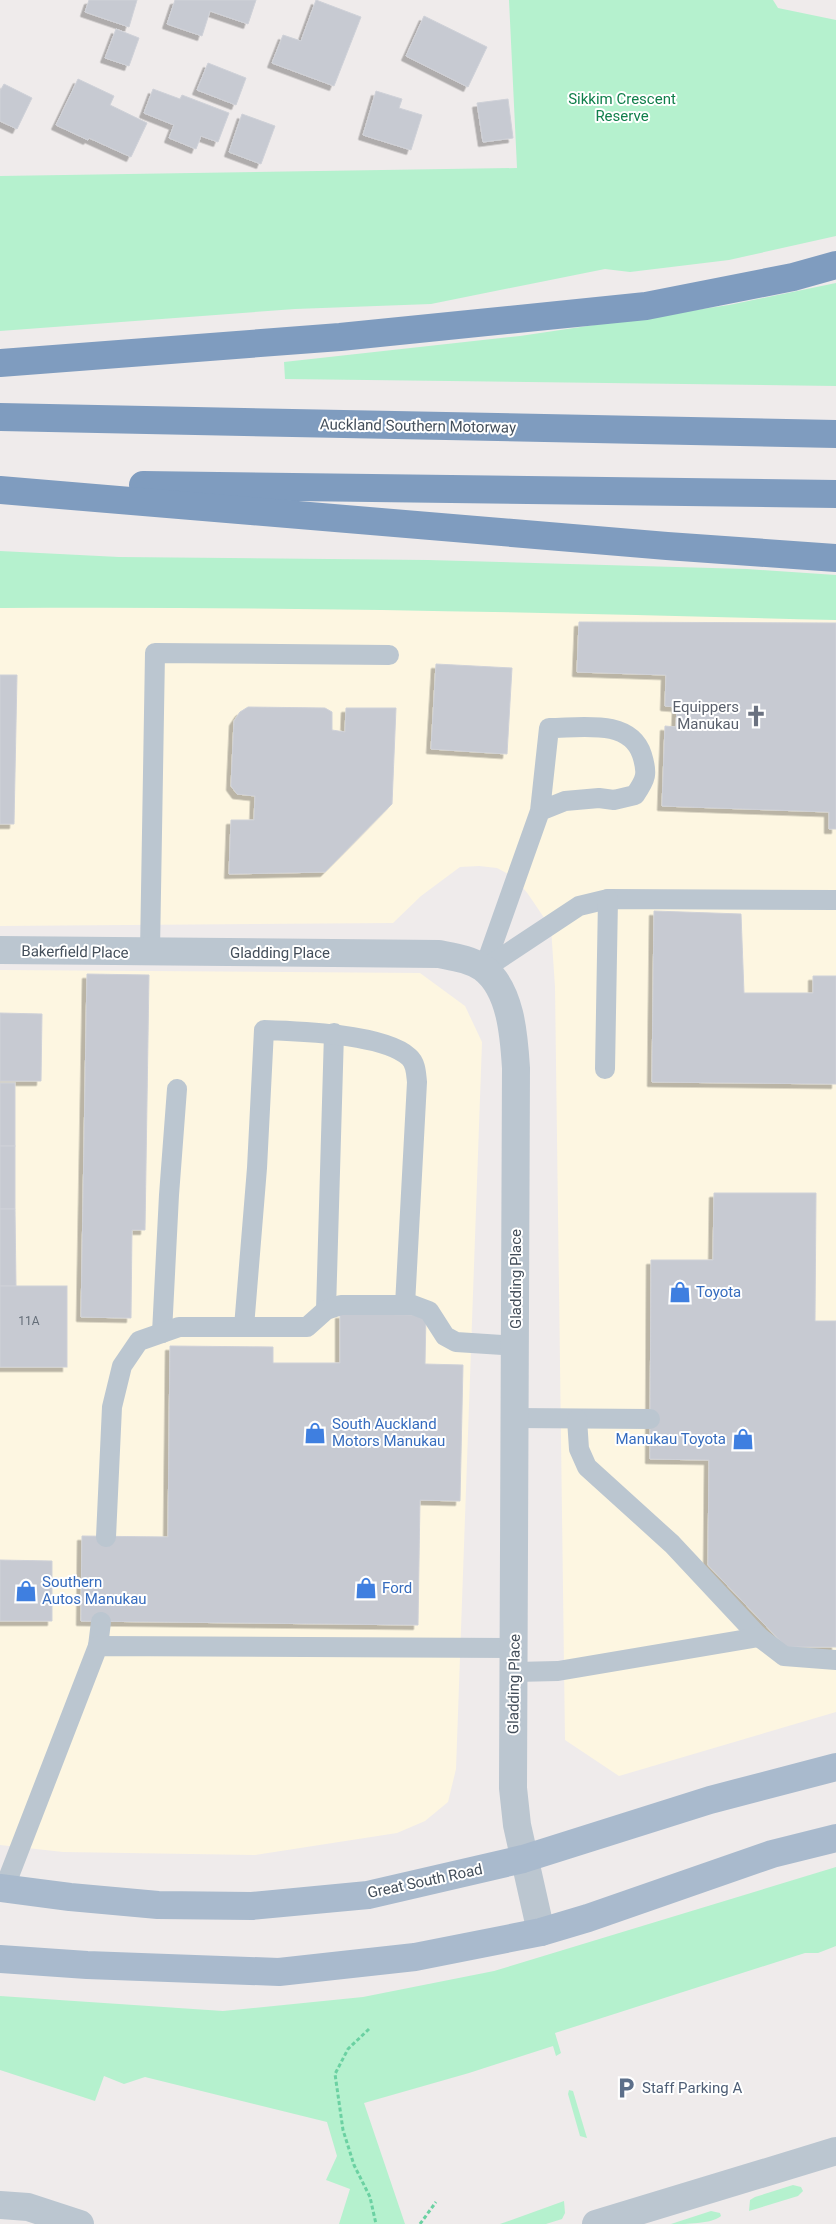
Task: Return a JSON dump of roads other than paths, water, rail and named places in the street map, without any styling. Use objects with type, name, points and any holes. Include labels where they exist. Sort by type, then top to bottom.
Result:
[{"type":"highway","points":[[0,363],[340,338],[646,306],[794,277],[836,265]]},
{"type":"highway","name":"Auckland Southern Motorway","points":[[0,417],[836,434]]},
{"type":"highway","points":[[0,484],[836,494]]},
{"type":"highway","points":[[0,490],[657,546],[836,558]]},
{"type":"main road","name":"Great South Road","points":[[2,1888],[70,1898],[158,1905],[252,1906],[368,1895],[524,1859],[710,1800],[836,1766]]},
{"type":"main road","points":[[0,1959],[87,1965],[279,1972],[415,1957],[540,1932],[588,1918],[772,1854],[836,1838]]},
{"type":"main road","points":[[0,1971],[87,1965]]},
{"type":"street","name":"Bakerfield Place","points":[[0,950],[150,952]]},
{"type":"street","name":"Gladding Place","points":[[150,952],[418,953],[455,957],[484,969],[502,994],[513,1024],[516,1068],[513,1788],[517,1825],[540,1932]]},
{"type":"street","points":[[596,2224],[836,2151]]},
{"type":"street","points":[[0,2205],[28,2207],[80,2224]]},
{"type":"lane","points":[[150,952],[154,653],[388,655]]},
{"type":"lane","points":[[484,969],[540,811],[549,728],[608,728],[621,731],[632,739],[640,749],[646,767],[645,781],[635,795],[614,800],[599,798],[565,801],[540,811]]},
{"type":"lane","points":[[484,969],[579,906],[608,899],[836,900]]},
{"type":"lane","points":[[605,1069],[608,899]]},
{"type":"lane","points":[[244,1327],[257,1168],[264,1030],[334,1033],[392,1047],[409,1057],[415,1066],[417,1082],[405,1305]]},
{"type":"lane","points":[[326,1310],[334,1033]]},
{"type":"lane","points":[[162,1333],[177,1089]]},
{"type":"lane","points":[[106,1537],[112,1407],[122,1366],[139,1341],[179,1327],[307,1327],[326,1310],[341,1305],[413,1305],[429,1311],[445,1336],[456,1342],[516,1346]]},
{"type":"lane","points":[[515,1418],[650,1420]]},
{"type":"lane","points":[[577,1419],[579,1449],[587,1467],[672,1544],[759,1637],[784,1656],[836,1660]]},
{"type":"lane","points":[[2,1888],[98,1646],[101,1622]]},
{"type":"lane","points":[[98,1646],[515,1660],[558,1671],[759,1637]]},
{"type":"place","name":"Equippers Manukau","points":[[756,716]]},
{"type":"place","name":"Toyota","points":[[680,1292]]},
{"type":"place","name":"South Auckland Motors Manukau","points":[[315,1433]]},
{"type":"place","name":"Manukau Toyota","points":[[743,1439]]},
{"type":"place","name":"Ford","points":[[366,1588]]},
{"type":"place","name":"Southern Autos Manukau","points":[[26,1591]]},
{"type":"place","name":"Staff Parking A","points":[[626,2088]]},
{"type":"park label","name":"Sikkim Crescent Reserve","points":[[622,108]]}]
